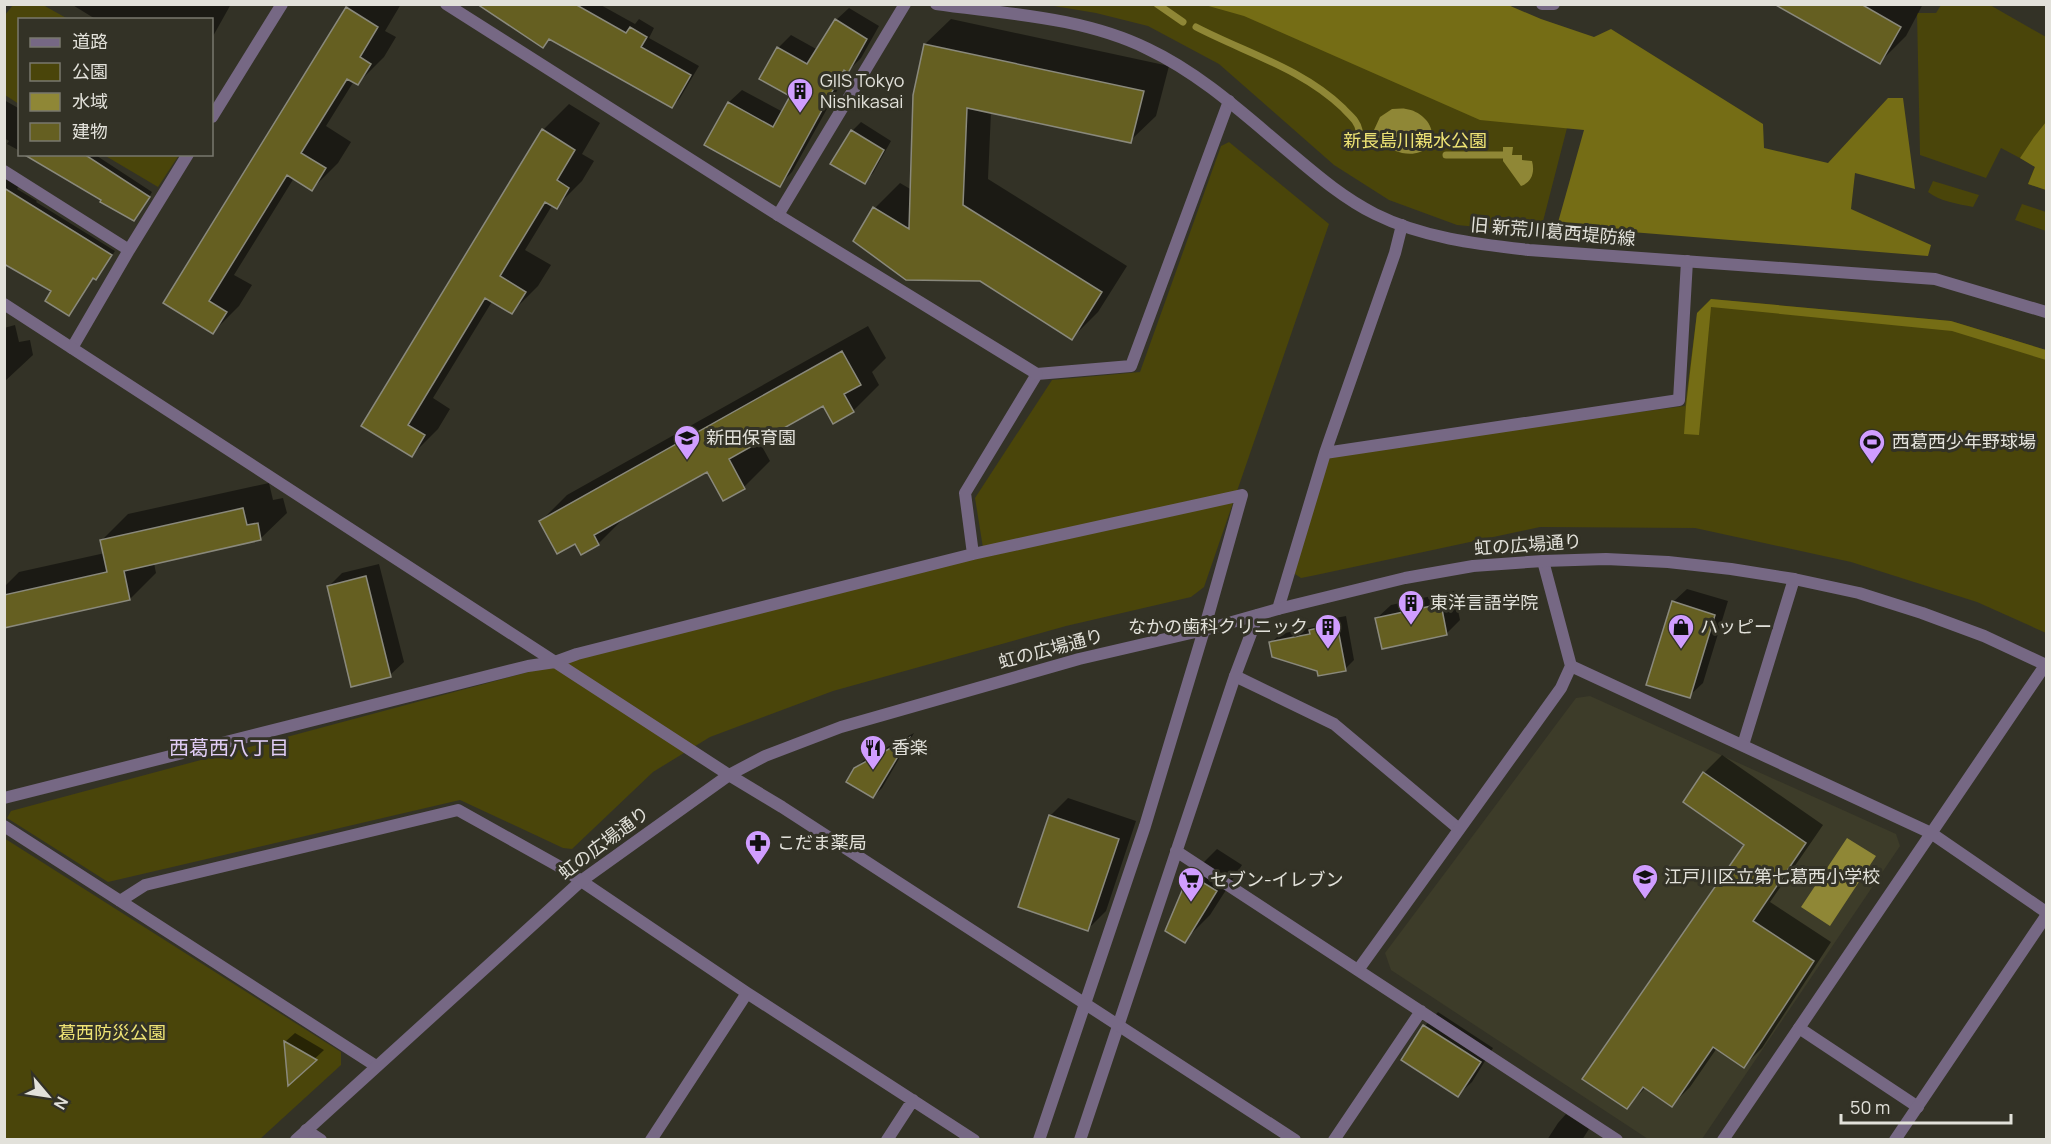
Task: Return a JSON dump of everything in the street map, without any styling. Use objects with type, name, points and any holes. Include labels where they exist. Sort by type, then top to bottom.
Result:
[{"type":"street","points":[[213,115],[282,4]]},
{"type":"street","points":[[446,4],[778,215],[1037,374],[1131,366],[1228,101]]},
{"type":"street","points":[[778,215],[905,4]]},
{"type":"street","name":"旧 新荒川葛西堤防線","points":[[936,4],[1069,23],[1110,33],[1150,49],[1228,101],[1332,187],[1375,214],[1402,225],[1476,244],[1529,250],[1935,279],[2046,312]]},
{"type":"street","points":[[1542,4],[1554,4]]},
{"type":"street","points":[[72,348],[187,156]]},
{"type":"street","points":[[4,171],[129,250]]},
{"type":"street","points":[[1278,609],[1324,453],[1395,253],[1402,225]]},
{"type":"street","points":[[1324,453],[1678,400],[1687,261]]},
{"type":"street","points":[[4,304],[1295,1140]]},
{"type":"street","points":[[973,555],[965,493],[1037,374]]},
{"type":"street","points":[[4,798],[528,666],[555,662],[577,654],[973,555],[1242,495],[1145,826],[1039,1140]]},
{"type":"street","name":"虹の広場通り","points":[[296,1140],[580,881],[729,775],[765,756],[842,727],[1079,659],[1204,630],[1405,578],[1473,566],[1606,559],[1731,568],[1858,593],[1923,613],[1984,636],[2046,665]]},
{"type":"street","points":[[1358,970],[1562,688],[1571,666],[1543,561]]},
{"type":"street","points":[[1743,746],[1794,579]]},
{"type":"street","points":[[1080,1140],[1176,850],[1258,615]]},
{"type":"street","points":[[1723,1140],[2046,665]]},
{"type":"street","points":[[1571,666],[1931,833],[2046,914],[1895,1140]]},
{"type":"street","points":[[1235,676],[1334,724],[1459,829]]},
{"type":"street","points":[[120,901],[145,885],[458,810],[562,868],[747,993],[975,1140]]},
{"type":"street","points":[[4,826],[376,1066]]},
{"type":"street","points":[[1176,850],[1617,1140]]},
{"type":"street","points":[[651,1140],[747,993]]},
{"type":"street","points":[[1334,1140],[1421,1011]]},
{"type":"street","points":[[1799,1028],[1918,1107]]},
{"type":"street","points":[[887,1140],[913,1100]]},
{"type":"street","points":[[306,1130],[321,1140]]},
{"type":"shaded area","points":[[1205,5],[1508,5],[1594,37],[1611,29],[1763,124],[1764,148],[1828,163],[1888,98],[1903,98],[1915,189],[1855,173],[1851,209],[1931,245],[1928,256],[1557,226],[1584,130],[1480,120],[1244,16]]},
{"type":"shaded area","points":[[2046,122],[2046,190],[2028,184],[2035,167],[2020,158]]},
{"type":"shaded area","points":[[1711,299],[1951,321],[2046,350],[2046,360],[1952,331],[1711,307],[1699,435],[1684,434],[1697,313]]},
{"type":"shaded area","name":"江戸川区立第七葛西小学校","points":[[1590,696],[1896,834],[1900,846],[1702,1139],[1648,1139],[1391,970],[1385,953],[1576,698]]},
{"type":"green space","points":[[13,5],[43,5],[66,18],[18,18],[18,103],[5,95],[5,15]]},
{"type":"green space","name":"新長島川親水公園","points":[[1048,5],[1282,5],[1490,106],[1567,128],[1540,233],[1457,225],[1389,200],[1334,165],[1219,64],[1148,26],[1096,13]]},
{"type":"green space","points":[[1941,5],[1990,5],[2046,37],[2046,190],[2028,184],[2035,166],[2001,148],[1986,178],[1920,155],[1917,13],[1936,13]]},
{"type":"green space","points":[[1229,142],[1329,224],[1204,587],[1191,597],[1066,626],[833,691],[710,737],[653,772],[572,849],[563,848],[460,800],[108,882],[7,818],[11,811],[532,671],[984,554],[975,498],[1052,380],[1140,372],[1221,146]]},
{"type":"green space","points":[[106,156],[178,156],[158,187]]},
{"type":"green space","points":[[1933,181],[1979,195],[1973,207],[1949,202],[1928,192]]},
{"type":"green space","points":[[2022,204],[2046,212],[2046,231],[2015,220]]},
{"type":"green space","points":[[1711,299],[1951,321],[2046,350],[2046,633],[1977,602],[1851,562],[1695,528],[1540,527],[1301,578],[1289,570],[1325,453],[1685,406],[1697,313]]},
{"type":"green space","name":"葛西防災公園","points":[[4,838],[341,1052],[341,1065],[260,1139],[5,1139]]},
{"type":"water","points":[[1392,109],[1412,111],[1424,117],[1432,134],[1428,146],[1418,153],[1411,154],[1398,152],[1386,146],[1379,139],[1374,130],[1380,117]]},
{"type":"water","points":[[1503,147],[1513,147],[1512,155],[1522,155],[1522,160],[1532,161],[1532,176],[1525,184],[1521,186],[1503,161]]},
{"type":"water","points":[[1847,838],[1876,856],[1830,926],[1801,907]]},
{"type":"building","points":[[477,4],[575,4],[626,33],[630,27],[647,37],[641,47],[691,75],[672,108],[549,39],[543,48]]},
{"type":"building","points":[[1774,4],[1861,4],[1901,27],[1880,64]]},
{"type":"building","points":[[346,7],[378,27],[360,57],[371,64],[358,85],[347,79],[301,153],[326,168],[312,191],[287,175],[209,301],[227,312],[213,334],[163,303]]},
{"type":"building","name":"GIIS Tokyo Nishikasai","points":[[835,19],[867,39],[848,73],[844,70],[780,187],[704,145],[728,102],[773,127],[790,96],[759,79],[777,47],[807,64]]},
{"type":"building","points":[[924,44],[1144,91],[1131,143],[967,108],[963,205],[1102,292],[1072,340],[980,281],[906,280],[853,241],[873,207],[909,229],[913,95]]},
{"type":"building","points":[[542,129],[575,150],[557,180],[569,188],[557,209],[545,202],[500,276],[526,292],[512,314],[485,298],[408,425],[425,435],[412,457],[361,426]]},
{"type":"building","points":[[851,130],[884,150],[865,184],[830,164]]},
{"type":"building","points":[[26,156],[87,156],[150,197],[134,221],[100,202],[101,200]]},
{"type":"building","points":[[4,188],[112,255],[96,280],[93,278],[69,316],[45,301],[51,291],[4,264]]},
{"type":"building","points":[[842,351],[861,385],[844,394],[854,412],[833,424],[823,406],[729,459],[745,489],[723,501],[707,472],[594,535],[599,545],[581,555],[575,544],[557,554],[539,521]]},
{"type":"building","points":[[243,508],[247,525],[258,523],[261,540],[124,571],[130,600],[4,628],[4,595],[107,572],[100,540]]},
{"type":"building","points":[[366,576],[391,677],[351,687],[327,586]]},
{"type":"building","name":"ハッピー","points":[[1672,601],[1715,615],[1690,698],[1646,685]]},
{"type":"building","name":"東洋言語学院","points":[[1441,604],[1447,635],[1382,649],[1375,618]]},
{"type":"building","points":[[1337,624],[1346,671],[1318,676],[1317,671],[1272,657],[1269,642],[1310,634],[1309,630]]},
{"type":"building","points":[[909,738],[873,798],[846,782],[854,768]]},
{"type":"building","points":[[1703,772],[1806,843],[1753,921],[1814,961],[1744,1068],[1713,1047],[1672,1107],[1643,1087],[1627,1109],[1582,1079],[1744,845],[1683,802]]},
{"type":"building","points":[[1049,815],[1119,839],[1088,931],[1018,907]]},
{"type":"building","points":[[1189,874],[1217,891],[1185,943],[1165,931]]},
{"type":"building","points":[[1423,1025],[1481,1062],[1458,1097],[1401,1060]]},
{"type":"building","points":[[284,1041],[317,1060],[288,1086]]},
{"type":"waterway","points":[[1157,4],[1183,22]]},
{"type":"waterway","points":[[1196,27],[1309,82],[1343,108],[1355,121],[1359,130]]},
{"type":"waterway","points":[[1446,155],[1503,155]]},
{"type":"place","name":"GIIS Tokyo Nishikasai","points":[[800,114]]},
{"type":"place","name":"新田保育園","points":[[687,461]]},
{"type":"place","name":"西葛西少年野球場","points":[[1872,465]]},
{"type":"place","name":"東洋言語学院","points":[[1411,626]]},
{"type":"place","name":"なかの歯科クリニック","points":[[1328,650]]},
{"type":"place","name":"ハッピー","points":[[1681,650]]},
{"type":"place","name":"香楽","points":[[873,771]]},
{"type":"place","name":"こだま薬局","points":[[758,866]]},
{"type":"place","name":"江戸川区立第七葛西小学校","points":[[1645,900]]},
{"type":"place","name":"セブン-イレブン","points":[[1191,903]]},
{"type":"district","name":"西葛西八丁目","points":[[229,748]]}]
